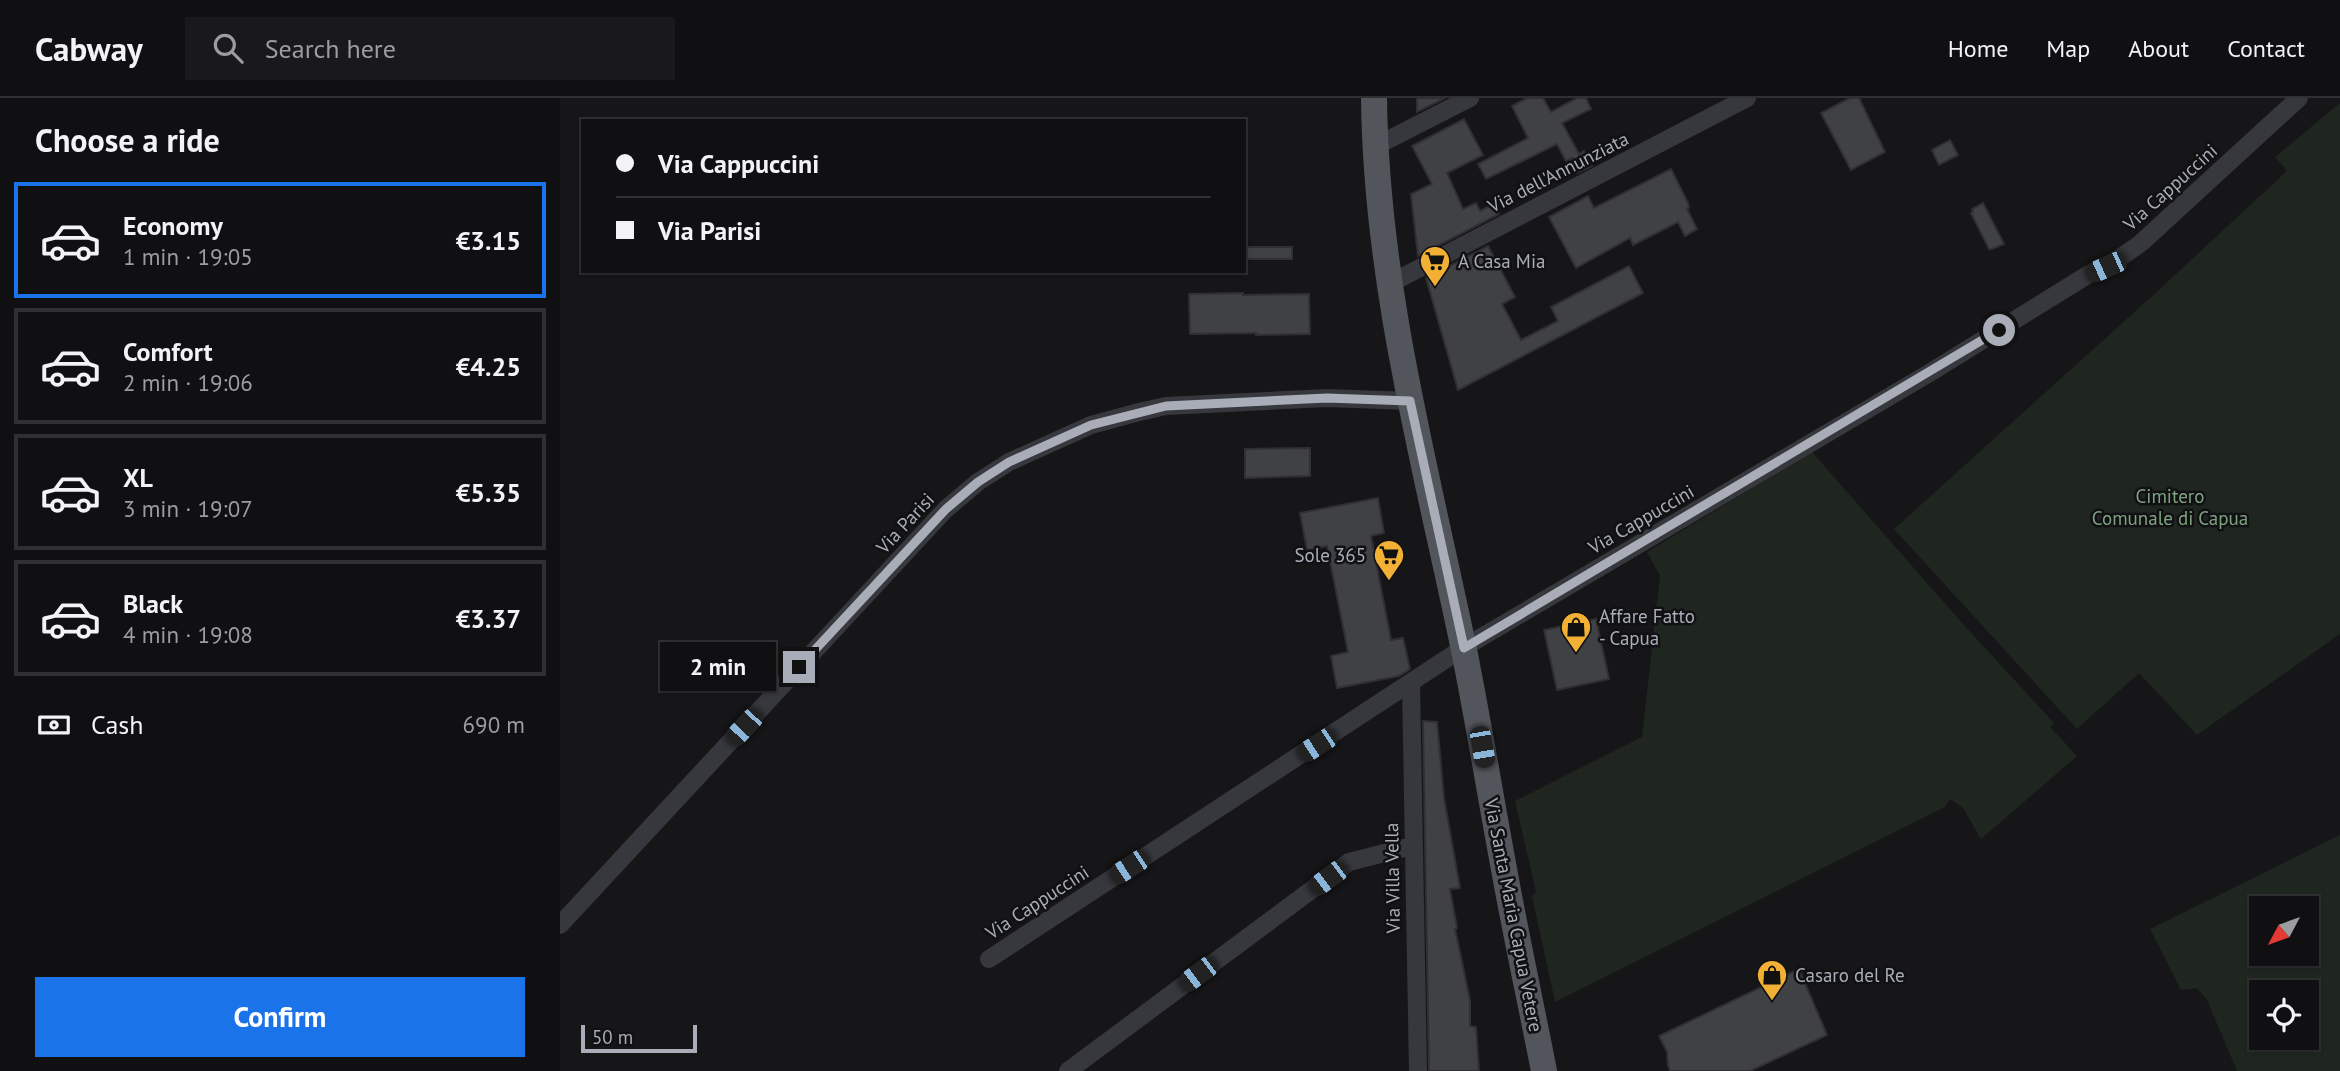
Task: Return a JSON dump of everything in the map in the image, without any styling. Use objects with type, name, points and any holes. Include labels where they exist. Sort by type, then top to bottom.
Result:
[{"type":"main road","name":"Via Santa Maria Capua Vetere","points":[[1374,98],[1374,147],[1389,284],[1410,401],[1464,648],[1504,871],[1544,1071]]},
{"type":"street","points":[[1374,147],[1470,98]]},
{"type":"street","name":"Via dell'Annunziata","points":[[1389,284],[1747,98]]},
{"type":"street","name":"Via Cappuccini","points":[[989,959],[1464,648],[1931,372],[2089,274],[2106,267],[2141,243],[2299,98]]},
{"type":"street","name":"Via Parisi","points":[[560,925],[946,509],[978,482],[1009,462],[1091,425],[1166,406],[1327,398],[1410,401]]},
{"type":"street","name":"Via Villa Vella","points":[[1410,684],[1418,1071]]},
{"type":"street","points":[[1068,1071],[1349,862],[1412,846]]},
{"type":"green space","name":"Cimitero Comunale di Capua","points":[[2340,103],[2340,634],[2197,735],[2139,673],[2077,729],[1894,529],[2287,171],[2275,157]]},
{"type":"green space","points":[[1812,452],[2054,723],[2050,727],[2077,756],[1981,839],[1963,808],[1950,799],[1945,807],[1555,1002],[1532,896],[1536,892],[1515,801],[1642,737],[1660,576],[1647,552]]},
{"type":"green space","points":[[2340,835],[2340,1071],[2237,1071],[2207,1000],[2197,988],[2181,990],[2150,929]]},
{"type":"building","points":[[1417,98],[1445,98],[1417,112]]},
{"type":"building","points":[[1527,98],[1543,98],[1551,112],[1577,98],[1586,98],[1591,109],[1562,123],[1579,154],[1584,151],[1592,166],[1577,173],[1570,159],[1573,157],[1566,161],[1557,144],[1486,179],[1478,164],[1528,138],[1512,106]]},
{"type":"building","points":[[1850,98],[1859,98],[1885,152],[1851,170],[1821,113]]},
{"type":"building","points":[[1464,119],[1483,155],[1447,173],[1463,209],[1476,203],[1480,211],[1494,204],[1499,214],[1418,256],[1411,194],[1432,184],[1412,146]]},
{"type":"building","points":[[1950,140],[1958,155],[1939,165],[1932,150]]},
{"type":"building","points":[[1671,169],[1697,229],[1685,236],[1678,222],[1633,245],[1630,238],[1576,268],[1549,217],[1588,196],[1594,208]]},
{"type":"building","points":[[1983,203],[2004,244],[1992,249],[1989,249],[1971,213],[1972,209]]},
{"type":"building","points":[[1488,246],[1515,297],[1502,304],[1521,340],[1558,321],[1551,307],[1629,266],[1643,293],[1458,390],[1426,278]]},
{"type":"building","points":[[1246,247],[1292,247],[1292,259],[1246,259]]},
{"type":"building","points":[[1189,294],[1309,294],[1310,334],[1190,334]]},
{"type":"building","points":[[1310,448],[1310,476],[1245,478],[1245,449]]},
{"type":"building","points":[[1378,498],[1384,533],[1371,536],[1391,640],[1403,638],[1410,669],[1399,676],[1337,688],[1331,656],[1348,652],[1327,546],[1307,550],[1300,513]]},
{"type":"building","name":"Affare Fatto - Capua","points":[[1596,619],[1609,679],[1557,690],[1544,630]]},
{"type":"building","points":[[1423,721],[1437,722],[1444,798],[1460,888],[1450,889],[1457,928],[1455,929],[1470,1000],[1470,1026],[1476,1027],[1479,1071],[1429,1071]]},
{"type":"building","name":"Casaro del Re","points":[[1799,969],[1827,1035],[1750,1071],[1670,1071],[1667,1052],[1659,1036]]},
{"type":"place","name":"A Casa Mia","points":[[1435,288]]},
{"type":"place","name":"Sole 365","points":[[1389,582]]},
{"type":"place","name":"Affare Fatto - Capua","points":[[1576,654]]},
{"type":"place","name":"Casaro del Re","points":[[1772,1002]]},
{"type":"route","points":[[799,667],[946,509],[978,482],[1009,462],[1091,425],[1166,406],[1327,398],[1410,401],[1464,648],[1999,330]]}]
